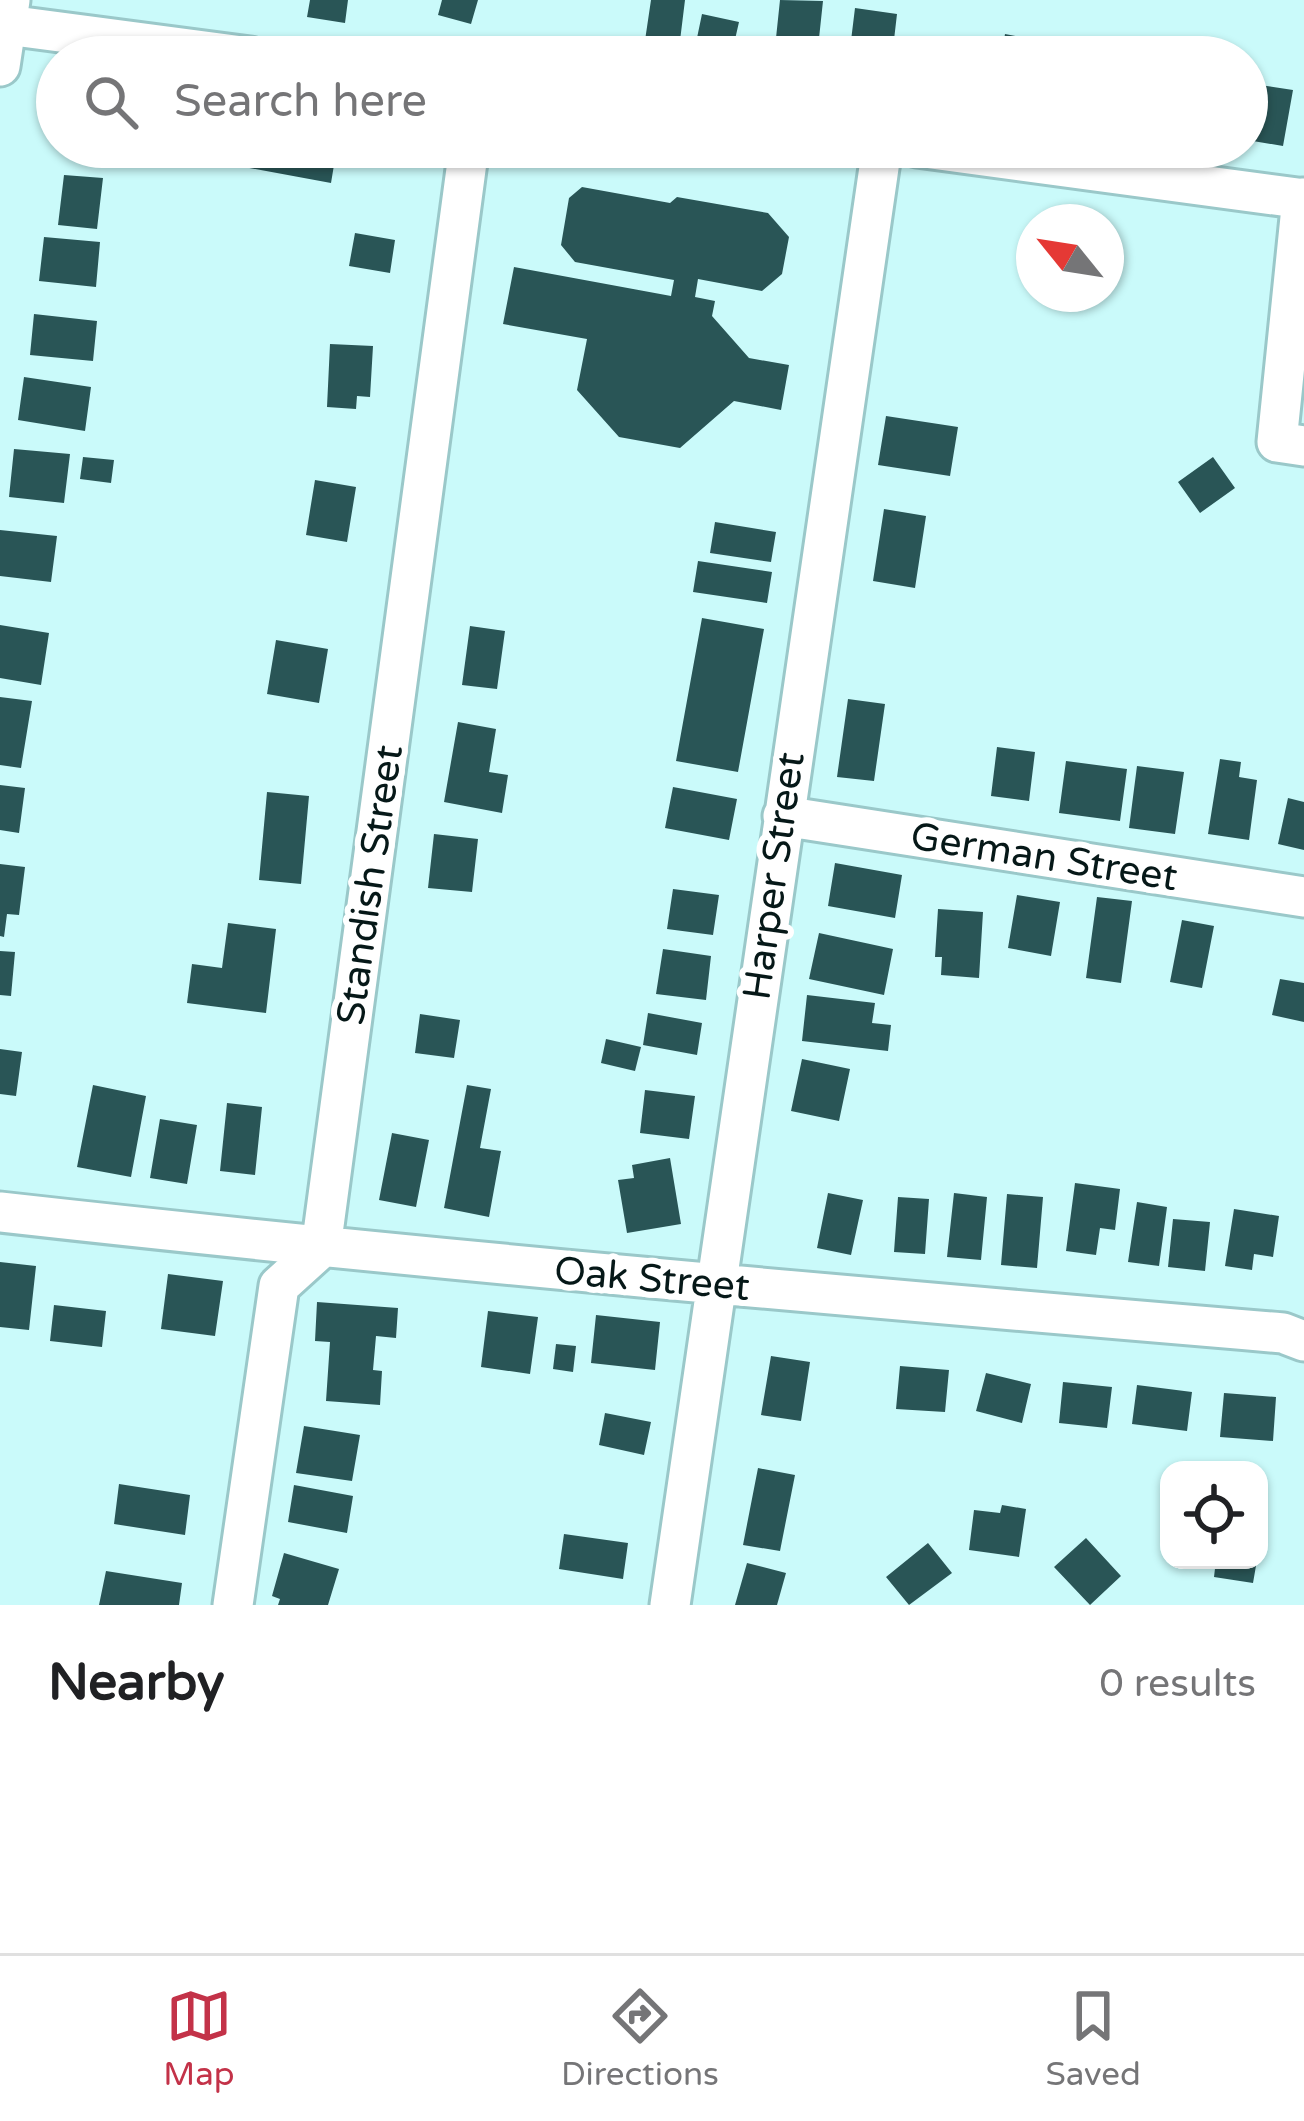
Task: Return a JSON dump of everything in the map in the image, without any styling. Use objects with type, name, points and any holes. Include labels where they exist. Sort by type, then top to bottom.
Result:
[{"type":"street","points":[[0,66],[5,16],[125,36]]},
{"type":"street","name":"Standish Street","points":[[321,1248],[466,168]]},
{"type":"street","name":"Harper Street","points":[[670,1605],[879,168]]},
{"type":"street","points":[[1076,168],[1303,198],[1277,442],[1304,446]]},
{"type":"street","name":"German Street","points":[[783,816],[1304,897]]},
{"type":"street","name":"Oak Street","points":[[0,1212],[321,1248],[1283,1333],[1304,1341]]},
{"type":"street","points":[[233,1605],[279,1286],[321,1248]]},
{"type":"building","points":[[310,0],[348,0],[345,23],[307,17]]},
{"type":"building","points":[[442,0],[478,0],[471,24],[438,15]]},
{"type":"building","points":[[651,0],[685,0],[681,36],[646,36]]},
{"type":"building","points":[[780,0],[823,1],[819,36],[776,36]]},
{"type":"building","points":[[855,8],[897,14],[894,36],[852,36]]},
{"type":"building","points":[[702,14],[739,22],[736,36],[697,36]]},
{"type":"building","points":[[1268,86],[1293,90],[1283,146],[1268,144]]},
{"type":"building","points":[[249,168],[334,168],[331,183]]},
{"type":"building","points":[[64,175],[103,178],[97,229],[58,225]]},
{"type":"building","points":[[582,187],[670,203],[677,197],[768,213],[789,237],[782,274],[762,291],[698,279],[695,297],[715,301],[712,316],[749,358],[789,365],[781,410],[734,401],[680,448],[619,437],[577,390],[587,339],[503,324],[514,267],[671,296],[674,280],[575,262],[561,245],[569,198]]},
{"type":"building","points":[[355,233],[395,240],[390,273],[349,266]]},
{"type":"building","points":[[44,237],[100,242],[96,287],[39,281]]},
{"type":"building","points":[[34,314],[97,321],[93,361],[30,355]]},
{"type":"building","points":[[330,344],[373,346],[370,397],[357,396],[356,409],[327,407]]},
{"type":"building","points":[[24,377],[91,387],[85,431],[18,420]]},
{"type":"building","points":[[886,416],[958,427],[950,476],[878,465]]},
{"type":"building","points":[[14,449],[70,454],[64,503],[9,497]]},
{"type":"building","points":[[83,457],[114,460],[111,483],[80,479]]},
{"type":"building","points":[[1213,457],[1235,488],[1200,513],[1178,482]]},
{"type":"building","points":[[315,480],[356,487],[347,542],[306,535]]},
{"type":"building","points":[[884,509],[926,516],[915,588],[873,581]]},
{"type":"building","points":[[715,522],[776,532],[771,562],[710,553]]},
{"type":"building","points":[[0,530],[57,536],[51,582],[0,576]]},
{"type":"building","points":[[698,561],[772,572],[767,603],[693,592]]},
{"type":"building","points":[[702,618],[764,629],[738,772],[676,761]]},
{"type":"building","points":[[0,625],[49,633],[41,685],[0,678]]},
{"type":"building","points":[[470,626],[505,631],[497,689],[462,685]]},
{"type":"building","points":[[276,640],[328,649],[319,703],[267,694]]},
{"type":"building","points":[[0,697],[32,701],[21,768],[0,765]]},
{"type":"building","points":[[848,699],[885,704],[874,781],[837,777]]},
{"type":"building","points":[[458,722],[496,729],[489,772],[508,775],[502,813],[444,802]]},
{"type":"building","points":[[997,747],[1035,752],[1029,801],[991,796]]},
{"type":"building","points":[[1220,759],[1241,762],[1239,777],[1257,780],[1249,840],[1208,834]]},
{"type":"building","points":[[1066,761],[1127,769],[1120,821],[1059,813]]},
{"type":"building","points":[[1137,766],[1184,772],[1175,834],[1129,828]]},
{"type":"building","points":[[0,785],[25,788],[19,833],[0,830]]},
{"type":"building","points":[[673,787],[737,799],[729,840],[665,828]]},
{"type":"building","points":[[267,792],[309,796],[301,884],[259,880]]},
{"type":"building","points":[[1288,798],[1304,802],[1304,850],[1278,844]]},
{"type":"building","points":[[434,834],[478,839],[472,892],[428,888]]},
{"type":"building","points":[[835,863],[902,875],[895,918],[828,906]]},
{"type":"building","points":[[0,864],[25,867],[19,915],[7,914],[4,937],[0,936]]},
{"type":"building","points":[[673,889],[719,895],[713,935],[667,929]]},
{"type":"building","points":[[1017,895],[1060,902],[1051,956],[1008,948]]},
{"type":"building","points":[[1097,897],[1132,901],[1121,983],[1086,978]]},
{"type":"building","points":[[938,909],[983,912],[979,978],[941,975],[942,957],[935,957]]},
{"type":"building","points":[[1182,920],[1214,926],[1202,988],[1170,982]]},
{"type":"building","points":[[228,923],[276,929],[266,1013],[187,1003],[192,964],[222,968]]},
{"type":"building","points":[[819,933],[893,949],[884,995],[809,979]]},
{"type":"building","points":[[663,949],[711,956],[706,1000],[656,994]]},
{"type":"building","points":[[0,951],[15,952],[11,996],[0,995]]},
{"type":"building","points":[[1280,979],[1304,983],[1304,1022],[1272,1015]]},
{"type":"building","points":[[807,995],[875,1003],[872,1023],[891,1025],[888,1051],[802,1041]]},
{"type":"building","points":[[648,1013],[702,1023],[697,1055],[643,1045]]},
{"type":"building","points":[[420,1014],[460,1020],[454,1058],[415,1053]]},
{"type":"building","points":[[606,1039],[641,1047],[635,1071],[601,1063]]},
{"type":"building","points":[[0,1049],[22,1052],[16,1096],[0,1094]]},
{"type":"building","points":[[802,1059],[850,1069],[839,1121],[791,1111]]},
{"type":"building","points":[[93,1085],[146,1096],[131,1177],[77,1167]]},
{"type":"building","points":[[467,1085],[491,1089],[480,1148],[501,1151],[489,1217],[444,1208]]},
{"type":"building","points":[[645,1090],[695,1096],[689,1139],[640,1133]]},
{"type":"building","points":[[227,1103],[262,1107],[255,1175],[220,1171]]},
{"type":"building","points":[[160,1119],[197,1125],[187,1184],[150,1178]]},
{"type":"building","points":[[392,1133],[429,1140],[416,1207],[379,1200]]},
{"type":"building","points":[[670,1158],[681,1224],[627,1233],[618,1180],[634,1178],[632,1165]]},
{"type":"building","points":[[1075,1183],[1120,1189],[1115,1230],[1100,1228],[1096,1255],[1066,1251]]},
{"type":"building","points":[[828,1193],[863,1200],[851,1255],[817,1248]]},
{"type":"building","points":[[954,1193],[987,1197],[981,1260],[947,1257]]},
{"type":"building","points":[[1007,1194],[1043,1197],[1037,1268],[1001,1265]]},
{"type":"building","points":[[898,1197],[929,1199],[925,1254],[894,1252]]},
{"type":"building","points":[[1137,1202],[1167,1207],[1159,1266],[1128,1262]]},
{"type":"building","points":[[1234,1209],[1279,1216],[1273,1257],[1254,1254],[1252,1270],[1225,1266]]},
{"type":"building","points":[[1173,1219],[1210,1222],[1205,1271],[1168,1267]]},
{"type":"building","points":[[0,1262],[36,1266],[29,1330],[0,1327]]},
{"type":"building","points":[[168,1274],[223,1281],[215,1336],[161,1329]]},
{"type":"building","points":[[317,1302],[398,1308],[396,1338],[376,1336],[373,1370],[382,1371],[380,1405],[326,1401],[330,1342],[315,1341]]},
{"type":"building","points":[[54,1305],[106,1311],[102,1347],[50,1341]]},
{"type":"building","points":[[488,1311],[538,1317],[530,1374],[481,1367]]},
{"type":"building","points":[[596,1315],[660,1322],[655,1370],[591,1363]]},
{"type":"building","points":[[556,1344],[576,1346],[573,1372],[553,1369]]},
{"type":"building","points":[[771,1356],[810,1362],[801,1421],[761,1415]]},
{"type":"building","points":[[900,1366],[949,1370],[945,1412],[896,1409]]},
{"type":"building","points":[[986,1373],[1031,1384],[1022,1423],[976,1411]]},
{"type":"building","points":[[1063,1382],[1112,1387],[1107,1428],[1059,1423]]},
{"type":"building","points":[[1137,1385],[1192,1392],[1187,1431],[1132,1424]]},
{"type":"building","points":[[1224,1393],[1276,1397],[1273,1441],[1220,1437]]},
{"type":"building","points":[[605,1413],[651,1422],[644,1455],[599,1445]]},
{"type":"building","points":[[304,1426],[360,1435],[352,1481],[296,1473]]},
{"type":"building","points":[[758,1468],[795,1475],[780,1551],[743,1545]]},
{"type":"building","points":[[119,1484],[190,1495],[185,1535],[114,1524]]},
{"type":"building","points":[[294,1485],[353,1496],[347,1533],[288,1522]]},
{"type":"building","points":[[1002,1505],[1026,1509],[1019,1557],[969,1550],[974,1510],[1000,1513]]},
{"type":"building","points":[[564,1534],[628,1543],[623,1579],[559,1569]]},
{"type":"building","points":[[1086,1538],[1121,1576],[1090,1605],[1054,1567]]},
{"type":"building","points":[[928,1543],[952,1573],[909,1605],[886,1577]]},
{"type":"building","points":[[284,1553],[339,1569],[328,1605],[278,1605],[280,1599],[272,1596]]},
{"type":"building","points":[[747,1563],[786,1573],[777,1605],[735,1605]]},
{"type":"building","points":[[1215,1569],[1255,1569],[1253,1583],[1214,1577]]},
{"type":"building","points":[[106,1571],[182,1583],[179,1605],[99,1605]]}]
